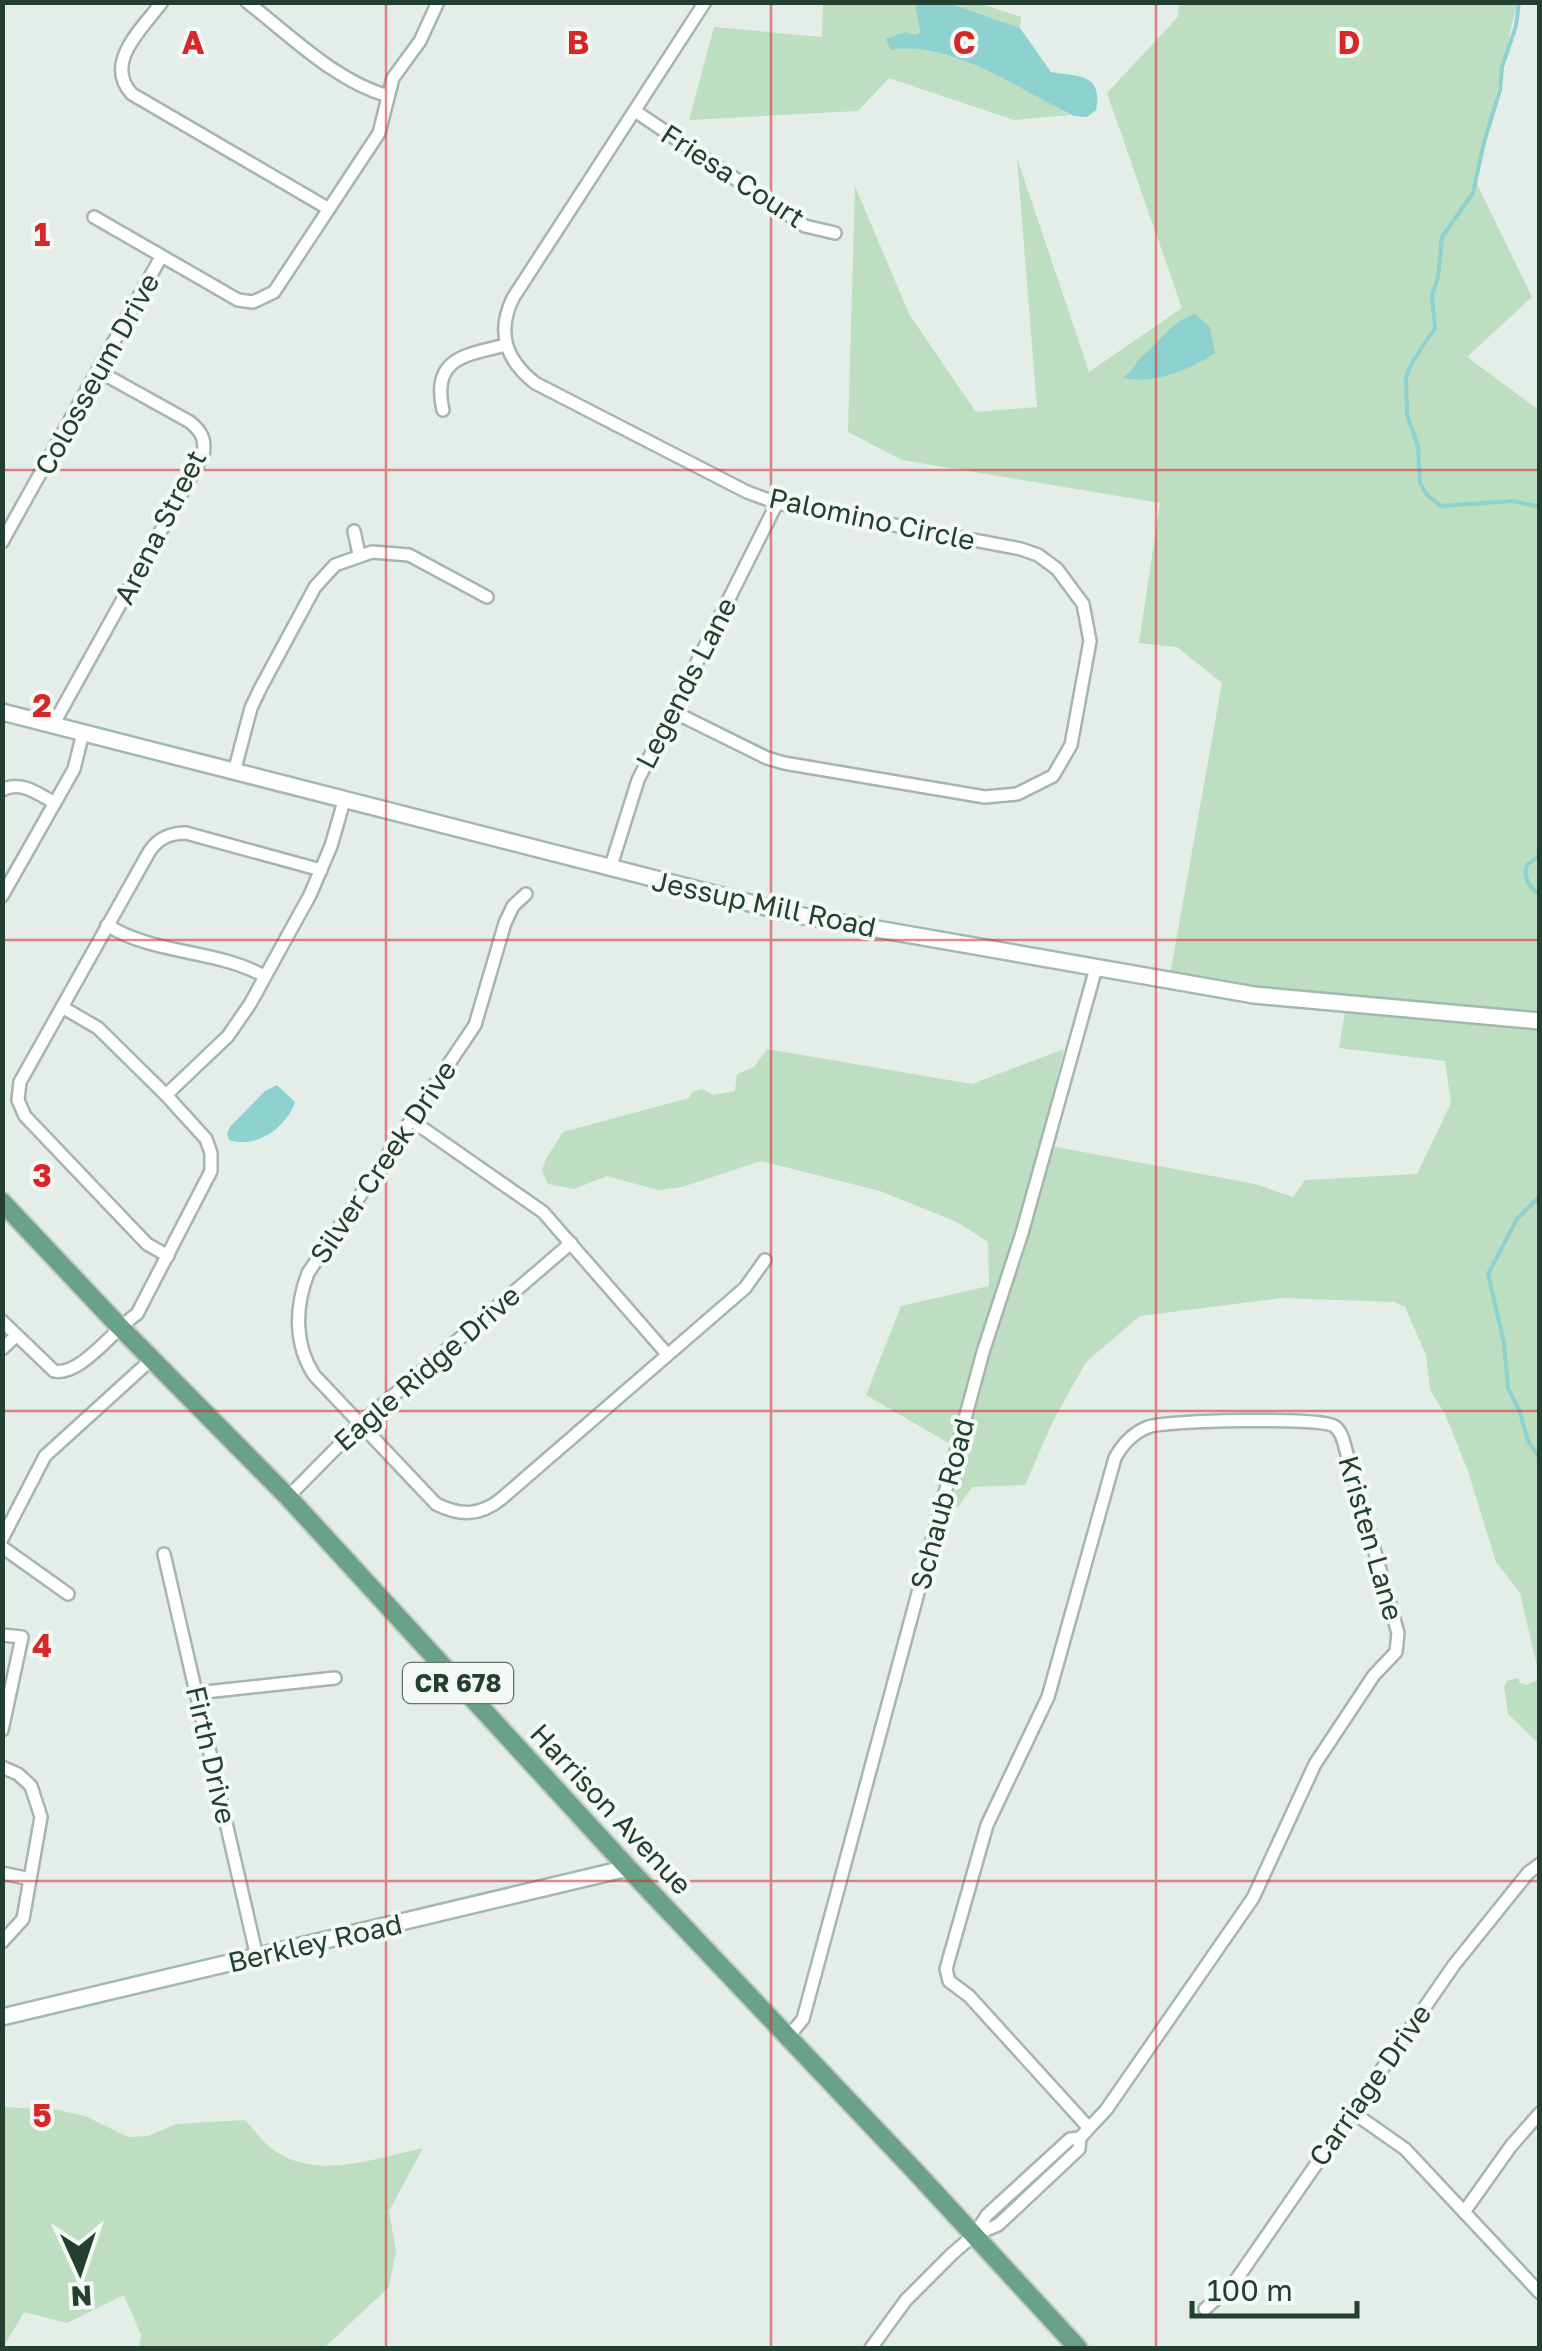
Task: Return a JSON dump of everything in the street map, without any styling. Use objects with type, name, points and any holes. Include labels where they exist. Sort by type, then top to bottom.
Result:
[{"type":"main road","name":"Harrison Avenue","points":[[2,1202],[118,1326],[288,1497],[628,1868],[974,2235]]},
{"type":"main road","name":"CR 678","points":[[974,2235],[1078,2348]]},
{"type":"street","points":[[162,2],[126,51],[120,65],[120,78],[125,86],[132,94],[330,209]]},
{"type":"street","points":[[247,2],[349,79],[388,96]]},
{"type":"street","points":[[94,216],[228,295],[253,302],[274,292],[379,134],[393,78],[420,41],[438,2]]},
{"type":"street","points":[[443,410],[439,384],[446,369],[466,355],[506,346],[503,327],[512,298],[705,2]]},
{"type":"street","name":"Friesa Court","points":[[634,111],[806,226],[835,233]]},
{"type":"street","name":"Colosseum Drive","points":[[2,542],[161,257]]},
{"type":"street","name":"Palomino Circle","points":[[506,346],[515,366],[535,383],[747,492],[776,502],[1021,549],[1057,568],[1083,604],[1090,640],[1074,733],[1064,760],[1053,776],[1007,796],[985,796],[784,763],[672,711]]},
{"type":"street","name":"Arena Street","points":[[54,725],[203,455],[205,444],[200,430],[190,422],[100,372]]},
{"type":"street","name":"Legends Lane","points":[[610,869],[638,780],[776,502]]},
{"type":"street","points":[[354,531],[359,554]]},
{"type":"street","points":[[234,772],[251,708],[315,587],[335,565],[359,554],[384,551],[408,555],[487,597]]},
{"type":"street","name":"Jessup Mill Road","points":[[2,712],[796,915],[1302,1001],[1540,1021]]},
{"type":"street","points":[[2,896],[74,770],[83,733]]},
{"type":"street","points":[[2,790],[20,786],[54,803]]},
{"type":"street","points":[[166,1095],[228,1036],[250,1004],[321,870],[344,801]]},
{"type":"street","points":[[168,1256],[147,1244],[25,1116],[19,1106],[20,1082],[152,847],[172,834],[193,835],[321,870]]},
{"type":"street","name":"Silver Creek Drive","points":[[526,894],[513,906],[505,923],[474,1026],[308,1273],[301,1291],[298,1324],[306,1363],[436,1504],[450,1511],[474,1513],[501,1499],[745,1288],[765,1260]]},
{"type":"street","points":[[107,925],[137,939],[264,976]]},
{"type":"street","name":"Schaub Road","points":[[788,2036],[803,2019],[984,1352],[1022,1234],[1096,968]]},
{"type":"street","points":[[2,1321],[48,1366],[62,1373],[84,1361],[118,1326],[136,1314],[205,1186],[211,1160],[206,1139],[166,1095],[98,1028],[62,1007]]},
{"type":"street","points":[[411,1120],[529,1199],[667,1354]]},
{"type":"street","name":"Eagle Ridge Drive","points":[[288,1497],[359,1424],[570,1243]]},
{"type":"street","points":[[2,1349],[16,1336]]},
{"type":"street","points":[[2,1540],[45,1456],[153,1358]]},
{"type":"street","name":"Kristen Lane","points":[[872,2348],[906,2300],[974,2235],[987,2215],[1070,2139],[1085,2133],[1106,2110],[1230,1936],[1253,1898],[1315,1764],[1374,1676],[1398,1649],[1398,1633],[1347,1454],[1340,1431],[1330,1424],[1163,1424],[1143,1429],[1114,1458],[1046,1704],[987,1826],[947,1966],[948,1979],[969,1996],[1085,2133]]},
{"type":"street","points":[[2,1548],[68,1594]]},
{"type":"street","name":"Firth Drive","points":[[164,1554],[174,1611],[257,1957]]},
{"type":"street","points":[[2,1635],[22,1637],[2,1730]]},
{"type":"street","points":[[196,1693],[335,1678]]},
{"type":"street","points":[[2,1767],[31,1786],[41,1817],[24,1919],[2,1942]]},
{"type":"street","name":"Carriage Drive","points":[[1205,2309],[1234,2283],[1454,1965],[1528,1872],[1540,1864]]},
{"type":"street","name":"Berkley Road","points":[[2,2017],[628,1868]]},
{"type":"street","points":[[2,1873],[30,1880]]},
{"type":"street","points":[[1351,2112],[1405,2149],[1540,2293]]},
{"type":"street","points":[[1464,2212],[1540,2113]]},
{"type":"green space","points":[[823,2],[915,3],[920,33],[894,50],[934,51],[958,59],[1070,115],[1014,120],[889,78],[858,111],[689,120],[714,27],[822,37]]},
{"type":"green space","points":[[949,3],[979,3],[1021,17],[1020,28]]},
{"type":"green space","points":[[1179,3],[1517,3],[1476,182],[1532,297],[1467,357],[1539,410],[1539,1675],[1520,1593],[1496,1562],[1468,1471],[1445,1414],[1430,1390],[1426,1355],[1405,1307],[1394,1302],[1281,1298],[1140,1316],[1086,1362],[1053,1421],[1025,1485],[972,1487],[958,1507],[950,1508],[966,1449],[952,1445],[866,1395],[901,1306],[989,1286],[988,1242],[957,1222],[880,1191],[761,1161],[682,1187],[658,1190],[607,1176],[574,1189],[548,1184],[542,1170],[563,1132],[689,1098],[692,1092],[702,1089],[713,1095],[735,1091],[737,1074],[754,1067],[767,1049],[972,1084],[1064,1049],[1040,1144],[1255,1184],[1293,1197],[1305,1180],[1417,1174],[1451,1103],[1445,1061],[1339,1048],[1346,1006],[1169,981],[1222,683],[1177,647],[1139,643],[1160,503],[902,460],[848,432],[855,186],[909,314],[976,412],[1037,407],[1017,158],[1089,372],[1182,308],[1107,93],[1178,17]]},
{"type":"green space","points":[[1518,1678],[1527,1685],[1539,1679],[1539,1748],[1508,1714],[1504,1687],[1507,1681]]},
{"type":"green space","points":[[3,2107],[58,2110],[85,2116],[128,2137],[148,2136],[176,2124],[245,2120],[265,2143],[289,2159],[326,2166],[365,2162],[423,2148],[389,2211],[396,2251],[389,2287],[324,2348],[139,2348],[141,2335],[124,2295],[67,2323],[24,2312],[3,2348]]},
{"type":"water","points":[[915,3],[949,3],[1020,28],[1051,72],[1091,82],[1096,88],[1096,110],[1087,117],[1074,116],[961,59],[937,52],[891,50],[886,39],[905,32],[920,33]]},
{"type":"water","points":[[1195,314],[1210,327],[1215,353],[1158,378],[1123,377],[1174,325]]},
{"type":"water","points":[[277,1085],[295,1102],[285,1120],[259,1139],[229,1140],[230,1127],[265,1091]]},
{"type":"waterway","points":[[1519,2],[1473,193],[1442,237],[1432,295],[1435,328],[1406,377],[1407,415],[1418,446],[1420,483],[1441,506],[1513,501],[1540,507]]},
{"type":"waterway","points":[[1540,855],[1527,865],[1526,874],[1530,886],[1540,895]]},
{"type":"waterway","points":[[1540,1196],[1517,1219],[1488,1274],[1504,1343],[1508,1388],[1528,1441],[1540,1459]]}]
